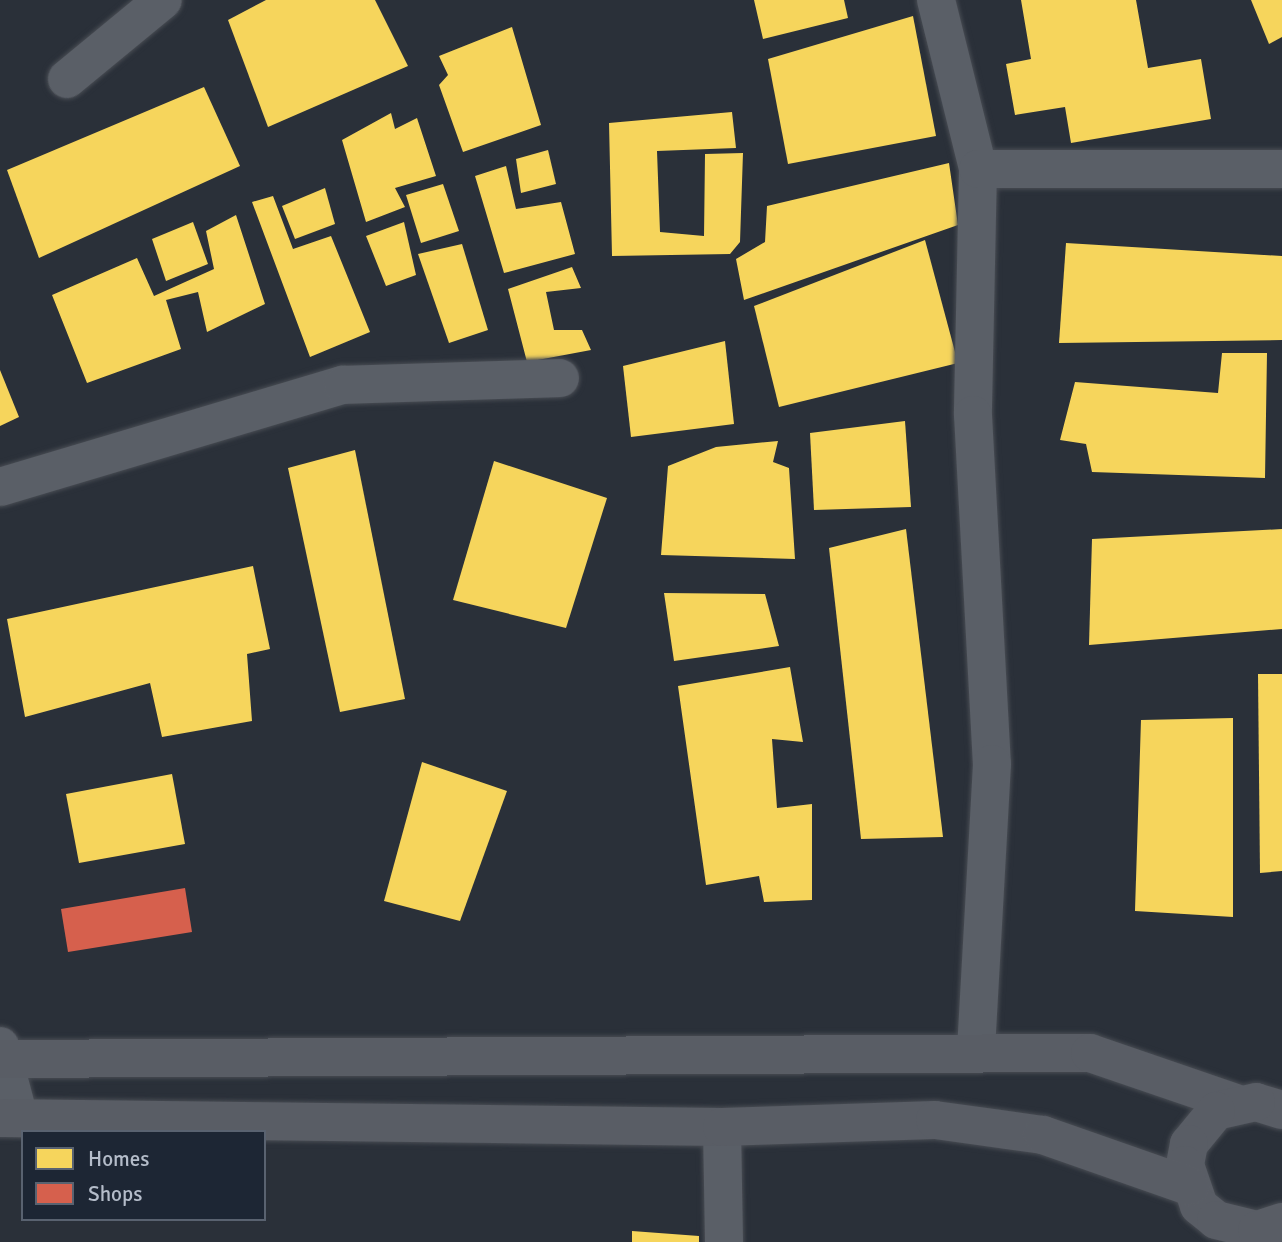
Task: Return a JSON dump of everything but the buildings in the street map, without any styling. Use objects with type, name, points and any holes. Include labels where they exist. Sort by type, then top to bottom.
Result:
[{"type":"main road","points":[[2,1054],[1090,1053],[1264,1102]]},
{"type":"main road","points":[[1189,1186],[1189,1144],[1216,1111],[1264,1102]]},
{"type":"main road","points":[[10,1118],[722,1127],[935,1120],[1043,1135],[1189,1186],[1224,1231],[1257,1230],[1282,1222]]},
{"type":"street","points":[[66,79],[163,0]]},
{"type":"street","points":[[936,0],[978,169],[973,415],[992,764],[976,1052]]},
{"type":"street","points":[[978,169],[1282,169]]},
{"type":"street","points":[[0,487],[343,385],[560,378]]},
{"type":"street","points":[[2,1054],[10,1118]]},
{"type":"street","points":[[722,1127],[724,1242]]}]
